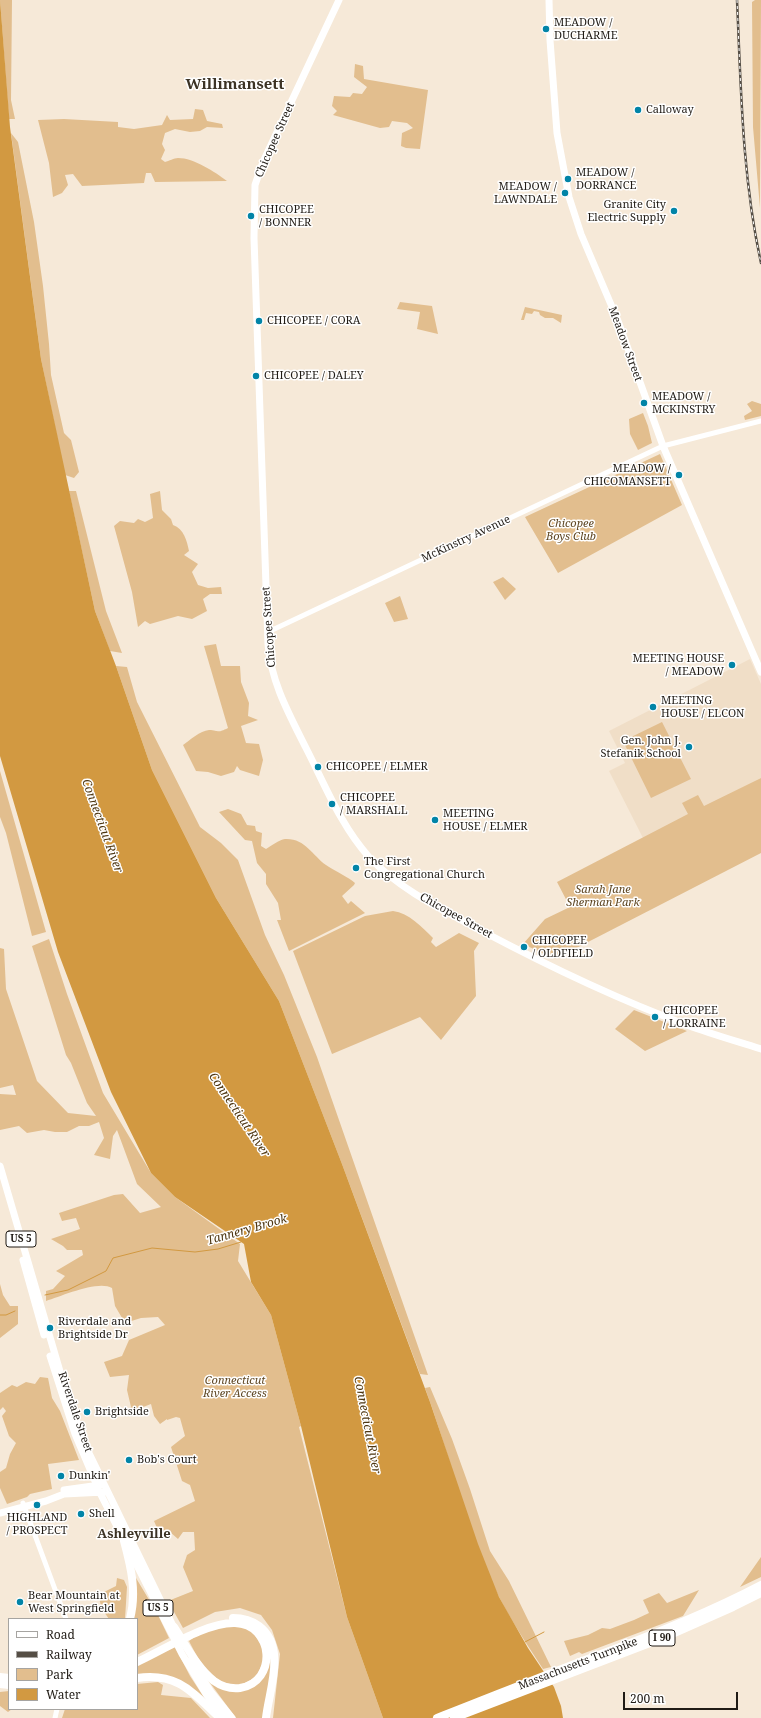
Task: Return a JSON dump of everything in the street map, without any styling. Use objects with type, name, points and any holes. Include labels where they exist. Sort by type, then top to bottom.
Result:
[{"type":"highway","points":[[124,1541],[131,1567],[133,1583],[133,1606],[130,1618]]},
{"type":"highway","name":"Massachusetts Turnpike","points":[[738,1601],[761,1585]]},
{"type":"highway","name":"Massachusetts Turnpike","points":[[454,1718],[634,1642],[761,1593]]},
{"type":"highway","points":[[138,1661],[215,1621],[235,1618],[249,1620],[264,1630],[271,1643],[274,1660],[266,1718]]},
{"type":"highway","points":[[174,1627],[204,1670],[220,1685],[236,1688],[248,1686],[257,1680],[265,1669],[267,1655],[265,1644],[258,1633],[251,1627],[229,1623],[192,1633]]},
{"type":"highway","points":[[138,1658],[166,1646]]},
{"type":"highway","name":"Massachusetts Turnpike","points":[[437,1718],[585,1663]]},
{"type":"highway","points":[[138,1678],[158,1676],[178,1682],[193,1692],[220,1718]]},
{"type":"main road","name":"Chicopee Street","points":[[340,0],[264,162],[254,190],[254,238],[269,656],[272,672],[280,693],[294,725],[347,827],[364,851],[390,877],[411,891],[471,925],[616,996],[688,1025],[761,1049]]},
{"type":"main road","name":"Meadow Street","points":[[548,0],[557,133],[569,196],[581,234],[619,323],[663,446],[761,672]]},
{"type":"main road","name":"US 5","points":[[0,1166],[40,1313]]},
{"type":"main road","name":"US 5","points":[[0,1183],[40,1313]]},
{"type":"main road","name":"Riverdale Street","points":[[40,1313],[75,1420],[100,1487],[124,1541],[182,1654],[206,1694],[224,1718]]},
{"type":"main road","name":"US 5","points":[[100,1487],[108,1492],[174,1627],[201,1676],[232,1718]]},
{"type":"main road","points":[[0,1513],[64,1494],[100,1487]]},
{"type":"main road","points":[[0,1510],[24,1505]]},
{"type":"street","points":[[663,446],[761,421]]},
{"type":"street","name":"McKinstry Avenue","points":[[268,632],[663,446]]},
{"type":"street","points":[[24,1505],[56,1588],[66,1618]]},
{"type":"shaded area","name":"Gen. John J. Stefanik School","points":[[750,659],[761,684],[761,778],[643,838],[609,771],[625,763],[609,731]]},
{"type":"green space","points":[[0,0],[12,0],[11,100],[15,119],[9,119]]},
{"type":"green space","points":[[755,0],[761,0],[760,208],[753,127],[752,2]]},
{"type":"green space","points":[[355,64],[363,66],[364,79],[428,90],[420,149],[401,146],[402,133],[413,128],[407,123],[392,121],[389,127],[380,128],[333,115],[337,111],[332,106],[334,96],[350,97],[353,93],[362,94],[367,87],[354,77]]},
{"type":"green space","points":[[195,109],[203,110],[207,121],[222,124],[223,128],[207,127],[200,131],[190,132],[175,129],[165,133],[162,144],[165,150],[161,159],[165,162],[175,158],[191,160],[227,181],[155,182],[151,173],[146,173],[144,183],[82,186],[73,174],[65,175],[68,185],[62,193],[53,197],[49,163],[38,120],[64,119],[118,122],[118,127],[134,129],[162,125],[167,115],[170,120],[193,119]]},
{"type":"green space","points":[[11,133],[18,142],[34,222],[43,286],[51,375],[64,433],[71,440],[79,472],[74,478],[65,475],[41,359]]},
{"type":"green space","points":[[400,302],[432,306],[438,334],[417,329],[420,312],[397,309]]},
{"type":"green space","points":[[525,307],[562,315],[561,323],[553,318],[545,318],[540,315],[539,312],[534,311],[532,314],[526,313],[524,320],[521,320]]},
{"type":"green space","points":[[752,401],[761,404],[761,416],[745,420],[744,416],[752,411],[747,404]]},
{"type":"green space","points":[[643,413],[652,443],[638,450],[630,434],[629,419]]},
{"type":"green space","name":"Chicopee Boys Club","points":[[660,454],[682,505],[558,573],[525,517]]},
{"type":"green space","points":[[69,491],[76,491],[106,611],[122,653],[110,651],[95,611]]},
{"type":"green space","points":[[160,491],[162,510],[171,519],[173,525],[180,529],[186,539],[189,551],[184,555],[198,564],[192,572],[198,585],[208,588],[221,587],[222,594],[210,594],[203,599],[207,611],[192,619],[178,616],[150,624],[145,621],[138,627],[132,592],[114,526],[120,521],[134,523],[138,519],[145,522],[153,518],[150,494]]},
{"type":"green space","points":[[503,577],[516,589],[505,600],[493,582]]},
{"type":"green space","points":[[400,596],[408,619],[394,622],[385,603]]},
{"type":"green space","points":[[216,644],[221,666],[240,666],[241,682],[249,703],[248,716],[258,720],[241,726],[246,743],[259,744],[263,760],[259,776],[240,770],[237,766],[234,772],[221,776],[208,772],[196,771],[183,745],[202,732],[209,730],[219,731],[228,728],[204,646]]},
{"type":"green space","points":[[116,666],[127,667],[137,702],[200,827],[221,843],[238,860],[265,935],[284,975],[317,1057],[428,1375],[420,1374],[342,1164],[279,1001],[216,898],[152,770]]},
{"type":"green space","points":[[662,722],[691,779],[651,798],[623,741]]},
{"type":"green space","points":[[0,771],[46,932],[32,936],[6,833],[0,817]]},
{"type":"green space","name":"Sarah Jane Sherman Park","points":[[761,778],[761,853],[555,959],[523,944],[545,919],[570,907],[557,882],[688,814],[682,803],[698,795],[704,806]]},
{"type":"green space","points":[[228,809],[241,814],[247,825],[255,826],[256,831],[262,833],[261,846],[266,849],[285,839],[298,841],[326,865],[353,881],[355,883],[354,885],[342,896],[348,904],[351,901],[365,913],[289,951],[277,920],[281,920],[278,903],[266,884],[266,874],[257,863],[252,841],[245,840],[219,812]]},
{"type":"green space","points":[[393,911],[399,912],[420,925],[433,938],[431,942],[436,947],[459,933],[479,943],[474,951],[476,996],[441,1040],[420,1017],[332,1054],[293,951],[365,916]]},
{"type":"green space","name":"Connecticut River Access","points":[[49,939],[67,994],[103,1093],[151,1173],[175,1197],[240,1244],[238,1261],[271,1315],[301,1426],[299,1427],[347,1617],[383,1718],[273,1718],[280,1654],[272,1630],[261,1615],[240,1608],[215,1612],[183,1628],[168,1601],[193,1591],[183,1567],[187,1555],[195,1550],[194,1532],[183,1532],[178,1539],[170,1532],[160,1535],[154,1521],[195,1501],[190,1485],[182,1481],[171,1447],[185,1436],[180,1418],[176,1417],[167,1419],[160,1424],[154,1416],[151,1404],[130,1412],[129,1408],[131,1407],[127,1390],[129,1375],[110,1377],[104,1362],[122,1356],[129,1340],[165,1325],[158,1317],[141,1318],[125,1323],[115,1306],[112,1288],[106,1286],[89,1287],[46,1301],[46,1291],[53,1289],[65,1276],[56,1271],[83,1255],[82,1250],[67,1250],[51,1239],[80,1229],[76,1218],[62,1221],[59,1213],[114,1195],[123,1194],[140,1213],[161,1207],[137,1184],[117,1130],[113,1136],[110,1159],[94,1155],[104,1138],[99,1122],[89,1126],[79,1126],[67,1132],[44,1130],[27,1133],[19,1126],[0,1130],[0,1094],[16,1095],[13,1085],[0,1088],[0,948],[4,949],[6,989],[37,1081],[68,1113],[96,1116],[87,1103],[71,1063],[66,1055],[32,946]]},
{"type":"green space","points":[[634,1010],[687,1031],[645,1051],[615,1029]]},
{"type":"green space","points":[[0,1284],[3,1295],[10,1306],[18,1306],[18,1324],[0,1338]]},
{"type":"green space","points":[[40,1377],[48,1378],[52,1398],[60,1411],[79,1460],[48,1464],[52,1489],[30,1494],[27,1497],[7,1504],[0,1488],[0,1472],[6,1468],[10,1454],[16,1443],[9,1436],[2,1416],[6,1411],[3,1407],[0,1410],[0,1393],[12,1385],[17,1387],[26,1382],[35,1384]]},
{"type":"green space","points":[[430,1387],[452,1439],[490,1551],[509,1581],[551,1667],[543,1669],[509,1616],[488,1572],[425,1388]]},
{"type":"green space","points":[[761,1557],[761,1577],[740,1587]]},
{"type":"green space","points":[[117,1578],[124,1580],[127,1587],[125,1618],[108,1618],[102,1609],[98,1595],[116,1586]]},
{"type":"green space","points":[[136,1578],[157,1613],[169,1638],[138,1654],[138,1618],[132,1618]]},
{"type":"green space","points":[[699,1590],[683,1616],[582,1654],[579,1652],[570,1656],[564,1641],[588,1635],[602,1628],[610,1629],[649,1613],[643,1600],[659,1593],[667,1603]]},
{"type":"green space","points":[[220,1626],[245,1628],[253,1633],[257,1638],[266,1655],[256,1678],[238,1685],[230,1685],[214,1677],[202,1663],[189,1641],[196,1636]]},
{"type":"green space","points":[[175,1647],[190,1676],[209,1705],[192,1689],[178,1680],[161,1675],[138,1675],[138,1665]]},
{"type":"green space","points":[[270,1654],[271,1670],[263,1718],[236,1718],[202,1672],[210,1680],[250,1688]]},
{"type":"green space","points":[[158,1682],[163,1685],[161,1695],[191,1698],[210,1718],[62,1718],[65,1710],[138,1710],[138,1684]]},
{"type":"green space","points":[[8,1691],[8,1710],[11,1710],[8,1712],[0,1706],[0,1692]]},
{"type":"water","name":"Connecticut River","points":[[0,0],[10,127],[41,359],[95,611],[116,666],[152,770],[216,898],[279,1001],[342,1164],[430,1402],[478,1544],[499,1597],[528,1648],[554,1687],[561,1706],[563,1718],[383,1718],[347,1617],[301,1426],[271,1315],[251,1282],[244,1244],[175,1197],[151,1173],[111,1092],[58,952],[0,756]]},
{"type":"waterway","name":"Tannery Brook","points":[[45,1295],[68,1290],[106,1271],[113,1258],[152,1248],[195,1252],[218,1249],[241,1242]]},
{"type":"waterway","name":"Tannery Brook","points":[[0,1315],[6,1315],[15,1311]]},
{"type":"waterway","points":[[525,1642],[544,1632]]},
{"type":"railway","points":[[737,0],[741,99],[746,165],[761,263]]},
{"type":"place","name":"MEADOW / DUCHARME","points":[[546,29]]},
{"type":"place","name":"Calloway","points":[[638,110]]},
{"type":"place","name":"MEADOW / DORRANCE","points":[[568,179]]},
{"type":"place","name":"MEADOW / LAWNDALE","points":[[565,193]]},
{"type":"place","name":"Granite City Electric Supply","points":[[674,211]]},
{"type":"place","name":"CHICOPEE / BONNER","points":[[251,216]]},
{"type":"place","name":"CHICOPEE / CORA","points":[[259,321]]},
{"type":"place","name":"CHICOPEE / DALEY","points":[[256,376]]},
{"type":"place","name":"MEADOW / MCKINSTRY","points":[[644,403]]},
{"type":"place","name":"MEADOW / CHICOMANSETT","points":[[679,475]]},
{"type":"place","name":"MEETING HOUSE / MEADOW","points":[[732,665]]},
{"type":"place","name":"MEETING HOUSE / ELCON","points":[[653,707]]},
{"type":"place","name":"Gen. John J. Stefanik School","points":[[689,747]]},
{"type":"place","name":"CHICOPEE / ELMER","points":[[318,767]]},
{"type":"place","name":"CHICOPEE / MARSHALL","points":[[332,804]]},
{"type":"place","name":"MEETING HOUSE / ELMER","points":[[435,820]]},
{"type":"place","name":"The First Congregational Church","points":[[356,868]]},
{"type":"place","name":"CHICOPEE / OLDFIELD","points":[[524,947]]},
{"type":"place","name":"CHICOPEE / LORRAINE","points":[[655,1017]]},
{"type":"place","name":"Riverdale and Brightside Dr","points":[[50,1328]]},
{"type":"place","name":"Brightside","points":[[87,1412]]},
{"type":"place","name":"Bob's Court","points":[[129,1460]]},
{"type":"place","name":"Dunkin'","points":[[61,1476]]},
{"type":"place","name":"HIGHLAND / PROSPECT","points":[[37,1505]]},
{"type":"place","name":"Shell","points":[[81,1514]]},
{"type":"place","name":"Bear Mountain at West Springfield","points":[[20,1602]]},
{"type":"district","name":"Willimansett","points":[[235,85]]},
{"type":"district","name":"Ashleyville","points":[[134,1534]]}]
